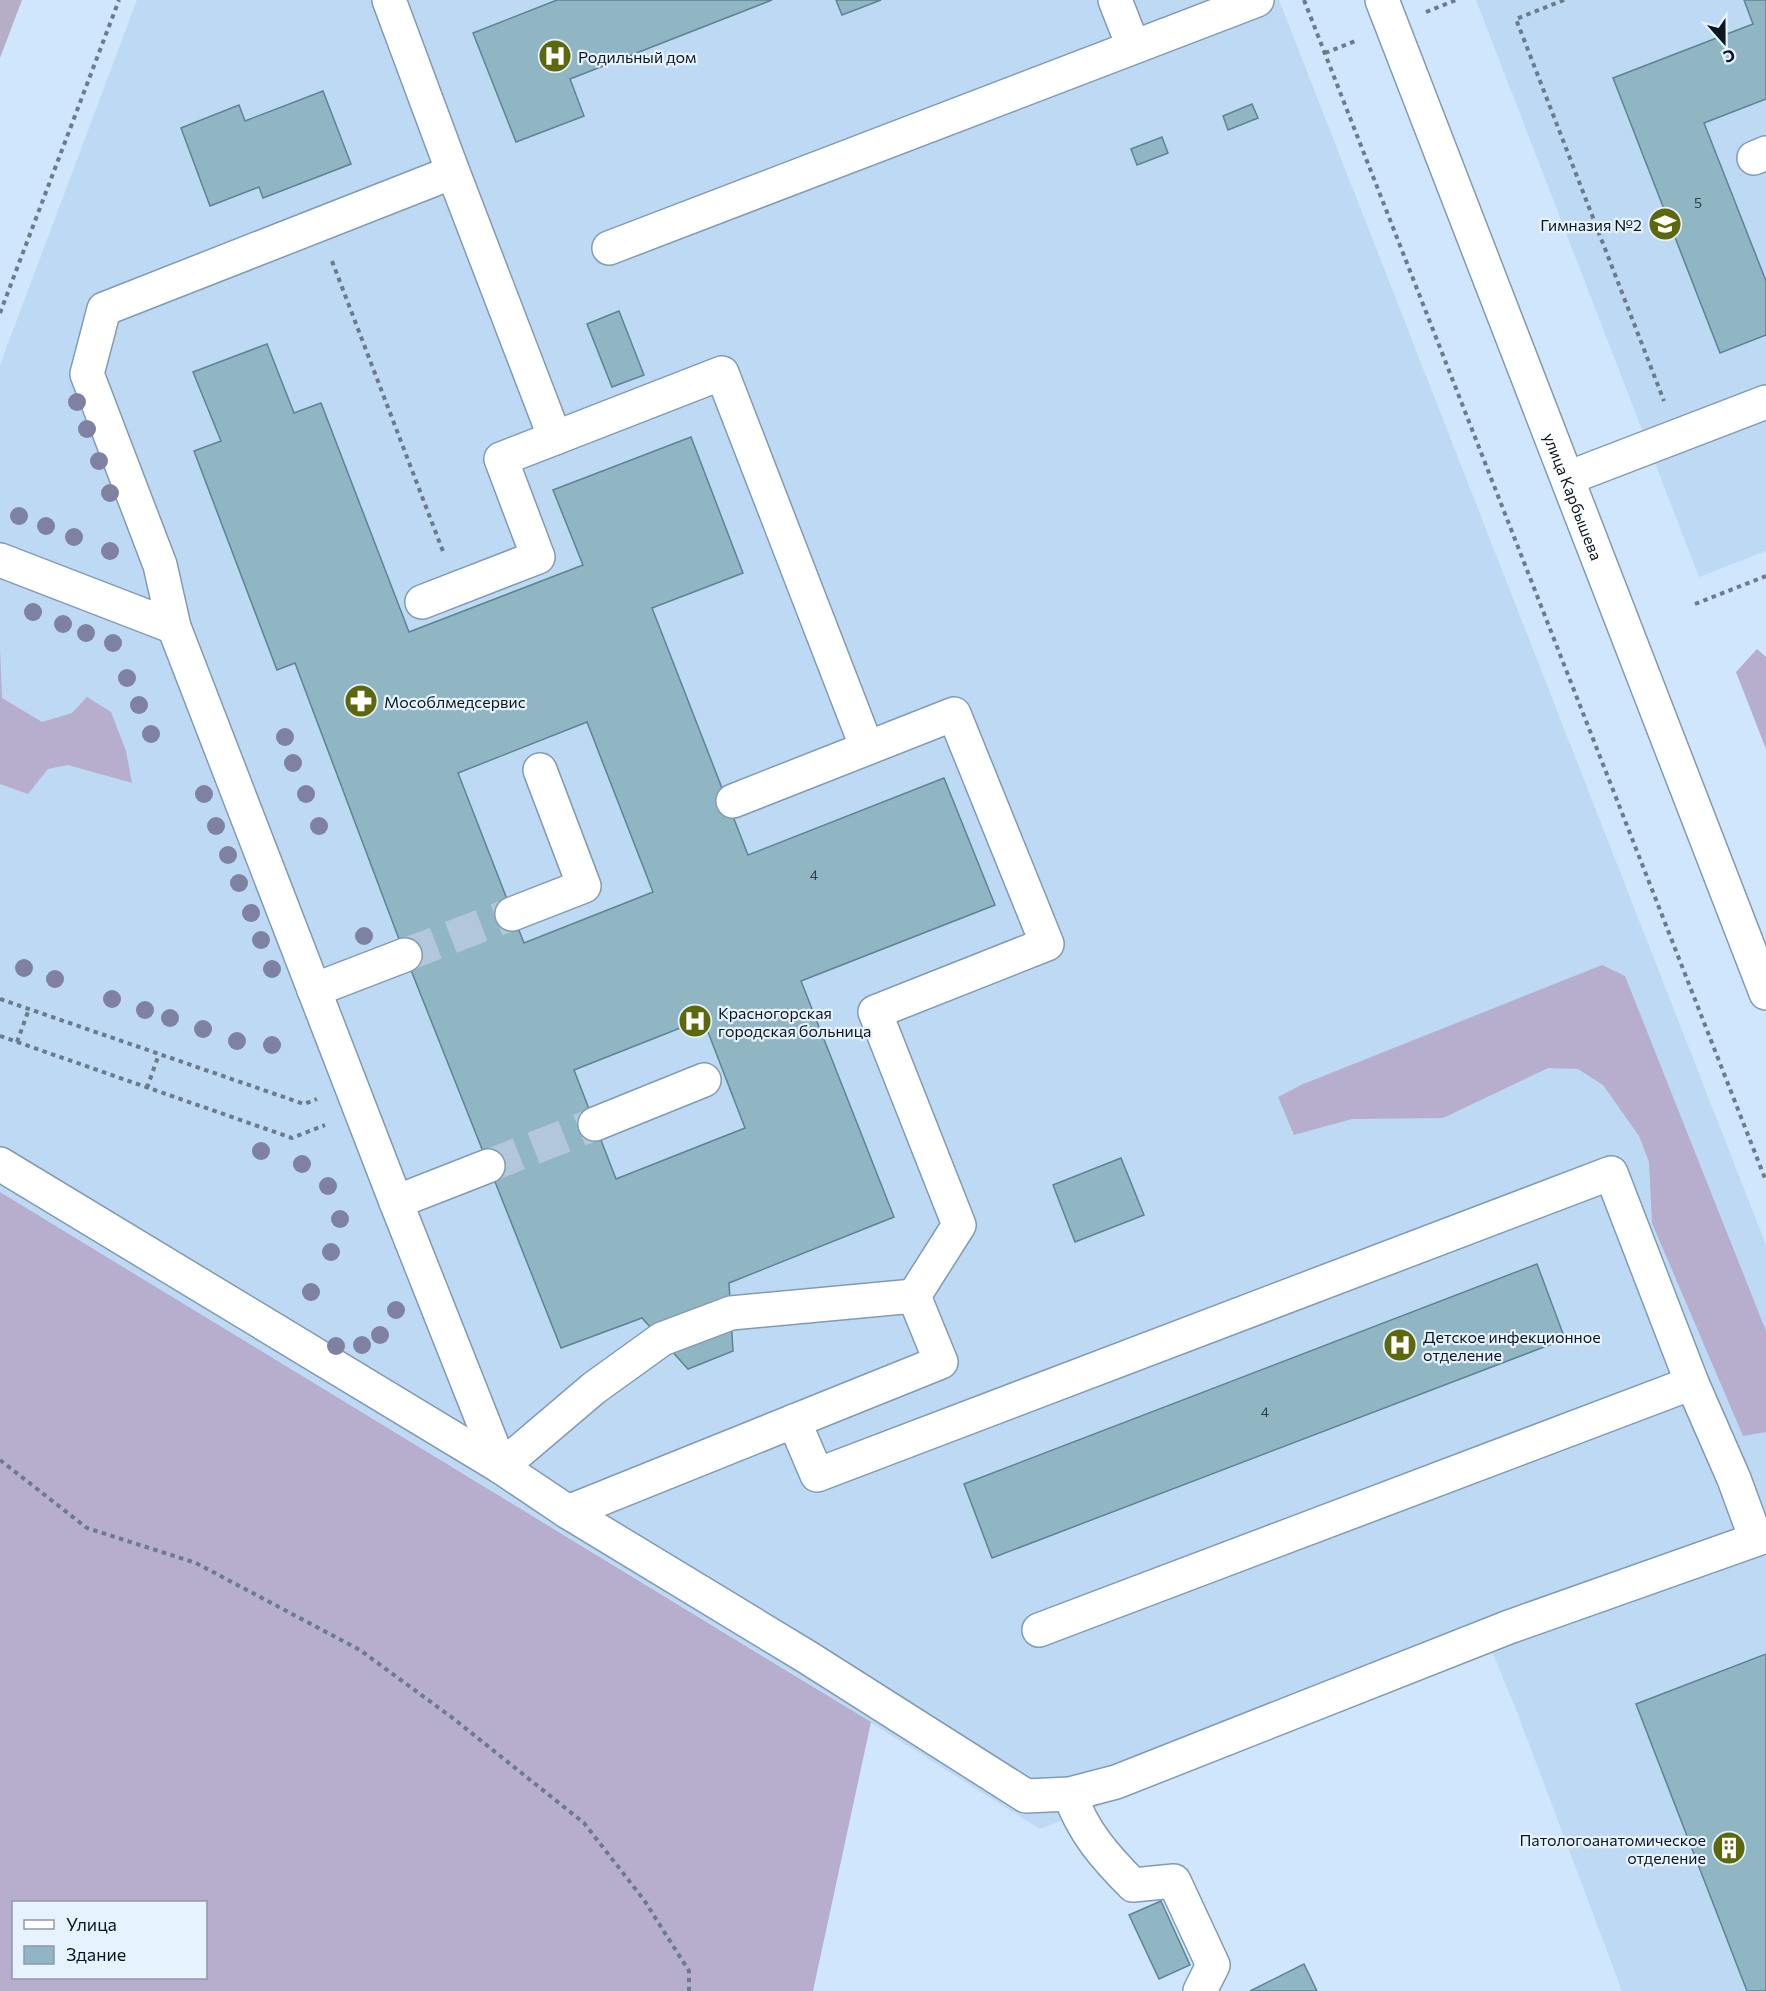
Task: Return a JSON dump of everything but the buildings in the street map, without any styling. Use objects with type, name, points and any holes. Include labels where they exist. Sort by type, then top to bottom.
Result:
[{"type":"street","points":[[389,0],[555,438]]},
{"type":"street","points":[[1115,0],[1133,46]]},
{"type":"street","points":[[609,248],[1257,0]]},
{"type":"street","name":"улица Карбышева","points":[[1382,0],[1766,993]]},
{"type":"street","points":[[453,172],[104,309],[87,374],[160,565],[174,627],[501,1467]]},
{"type":"street","points":[[422,602],[538,557],[501,459],[722,373],[867,748]]},
{"type":"street","points":[[1568,478],[1766,402]]},
{"type":"street","points":[[0,560],[174,627]]},
{"type":"street","points":[[733,801],[954,714],[1047,944],[874,1012],[958,1225],[914,1296]]},
{"type":"street","points":[[512,914],[584,886],[540,770]]},
{"type":"street","points":[[314,990],[405,955]]},
{"type":"street","points":[[595,1124],[704,1080]]},
{"type":"street","points":[[0,1164],[501,1467],[568,1512],[807,1657],[1026,1796],[1070,1794],[1116,1782],[1509,1627],[1761,1538],[1692,1383],[1611,1173],[817,1475],[794,1421]]},
{"type":"street","points":[[396,1202],[488,1166]]},
{"type":"street","points":[[568,1512],[941,1362],[914,1296]]},
{"type":"street","points":[[501,1467],[594,1388],[662,1339],[731,1312],[914,1296]]},
{"type":"street","points":[[1039,1630],[1692,1383]]},
{"type":"street","points":[[1070,1794],[1077,1816],[1101,1853],[1132,1885],[1174,1881],[1213,1965],[1200,1991]]},
{"type":"path","points":[[0,313],[119,0]]},
{"type":"path","points":[[1304,0],[1766,1180]]},
{"type":"path","points":[[1564,0],[1516,19],[1678,436]]},
{"type":"path","points":[[317,224],[457,588]]},
{"type":"path","points":[[1695,603],[1766,576]]},
{"type":"path","points":[[0,999],[304,1104],[356,1099]]},
{"type":"path","points":[[17,1042],[29,1009]]},
{"type":"path","points":[[0,1036],[292,1138],[356,1099]]},
{"type":"path","points":[[147,1088],[159,1054]]},
{"type":"path","points":[[0,1460],[87,1528],[196,1563],[360,1650],[454,1719],[584,1822],[644,1900],[676,1951],[688,1971],[689,1991]]},
{"type":"shaded area","points":[[0,0],[22,0],[0,58]]},
{"type":"shaded area","name":"Красногорская городская больница","points":[[137,0],[1279,0],[1766,1245],[1766,1991],[1622,1991],[1492,1651],[1040,1829],[795,1675],[0,1192],[0,365]]},
{"type":"shaded area","name":"Гимназия №2","points":[[1476,0],[1766,0],[1766,551],[1699,577]]},
{"type":"shaded area","points":[[0,648],[2,698],[42,722],[72,713],[87,697],[111,712],[126,751],[132,783],[68,765],[48,769],[28,794],[0,784]]},
{"type":"shaded area","points":[[1757,649],[1766,657],[1766,749],[1736,672]]},
{"type":"shaded area","points":[[1602,965],[1625,976],[1766,1331],[1766,1432],[1743,1436],[1652,1223],[1649,1162],[1639,1136],[1603,1085],[1578,1069],[1548,1068],[1443,1118],[1352,1119],[1294,1135],[1278,1097],[1301,1085]]},
{"type":"shaded area","points":[[0,1192],[871,1722],[813,1991],[0,1991]]},
{"type":"tunnel","points":[[405,955],[512,914]]},
{"type":"tunnel","points":[[488,1166],[595,1124]]},
{"type":"place","name":"Родильный дом","points":[[555,56]]},
{"type":"place","name":"Гимназия №2","points":[[1665,224]]},
{"type":"place","name":"Мособлмедсервис","points":[[361,701]]},
{"type":"place","name":"Красногорская городская больница","points":[[695,1021]]},
{"type":"place","name":"Детское инфекционное отделение","points":[[1400,1345]]},
{"type":"place","name":"Патологоанатомическое отделение","points":[[1729,1848]]}]
